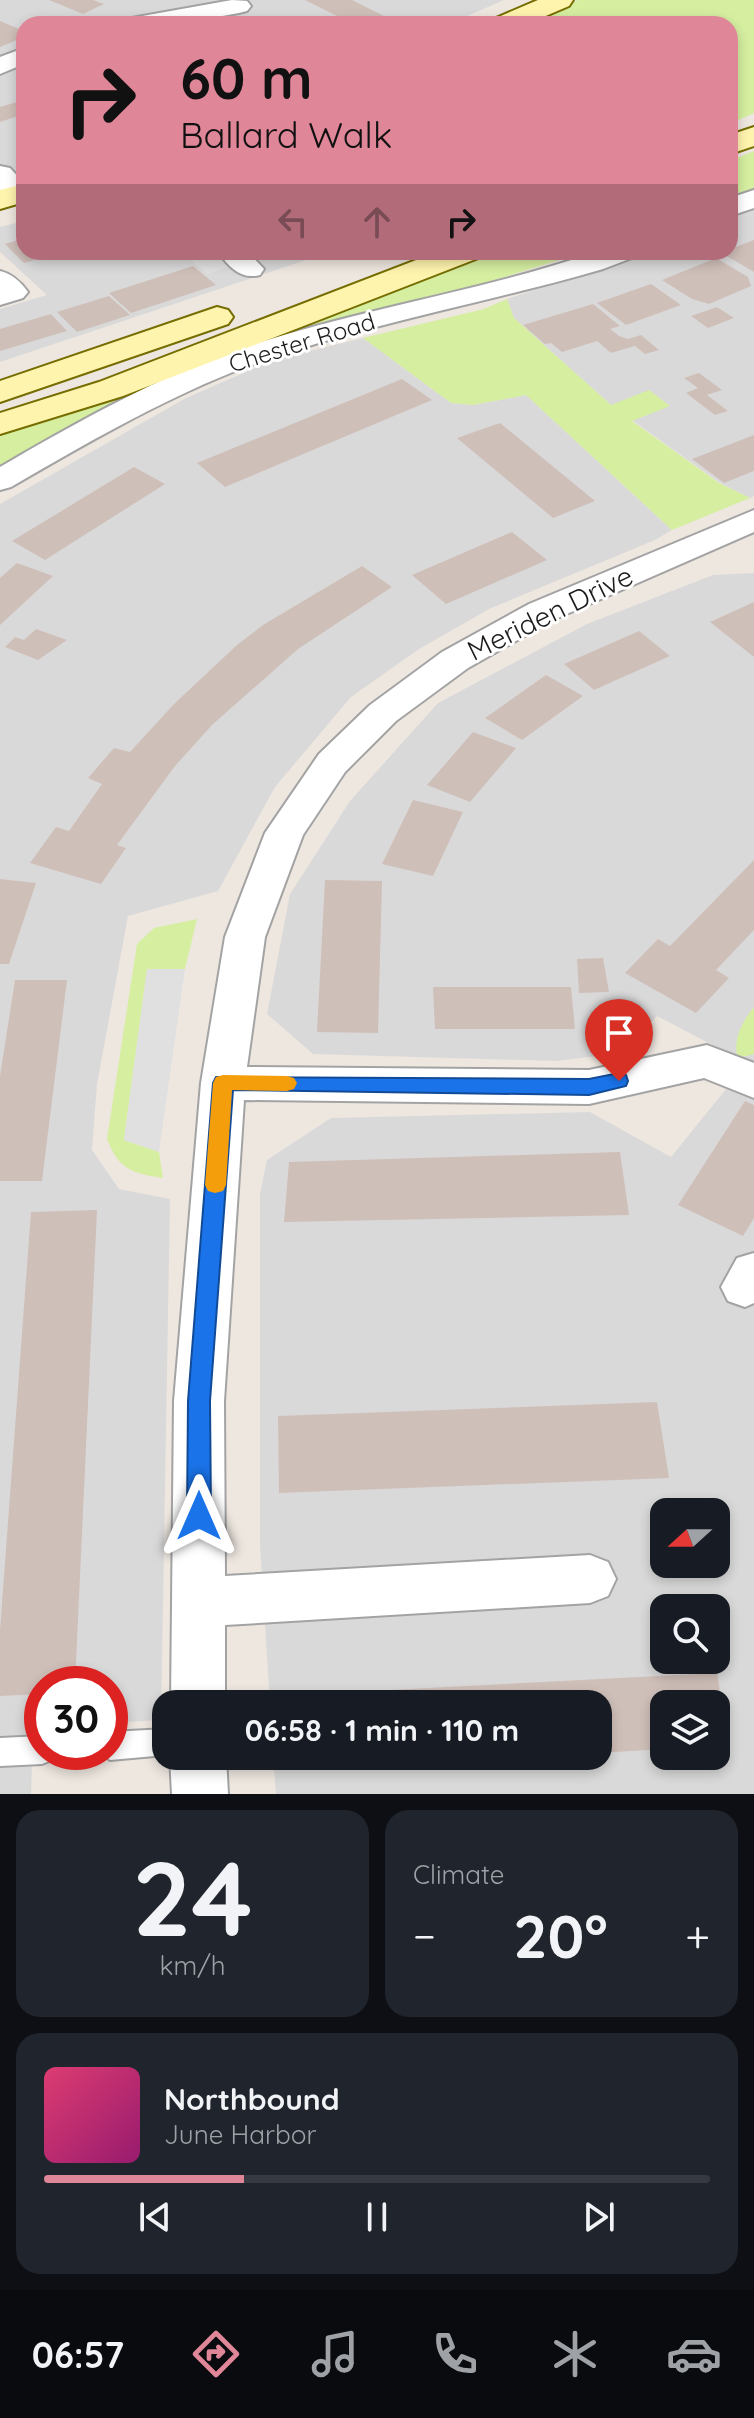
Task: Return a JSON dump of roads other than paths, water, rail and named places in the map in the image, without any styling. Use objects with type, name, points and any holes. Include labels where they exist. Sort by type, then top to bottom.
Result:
[{"type":"main road","points":[[523,16],[560,0]]},
{"type":"main road","name":"Chester Road","points":[[0,392],[382,260]]},
{"type":"main road","name":"Chester Road","points":[[0,424],[111,389],[444,260]]},
{"type":"street","points":[[163,16],[195,6],[239,6]]},
{"type":"street","name":"Chester Road","points":[[0,480],[70,439],[181,384],[253,355],[375,320],[463,300],[596,260]]},
{"type":"street","points":[[0,280],[13,292],[0,296]]},
{"type":"street","name":"Meriden Drive","points":[[198,1690],[199,1401],[223,1083],[245,937],[284,833],[332,763],[383,713],[467,653],[541,612],[754,520]]},
{"type":"street","points":[[223,1083],[589,1087],[707,1061],[754,1081]]},
{"type":"street","points":[[199,1602],[590,1579]]},
{"type":"street","points":[[199,1770],[200,1794]]},
{"type":"lane","points":[[128,1745],[152,1743]]},
{"type":"lane","points":[[0,1752],[24,1751]]}]
